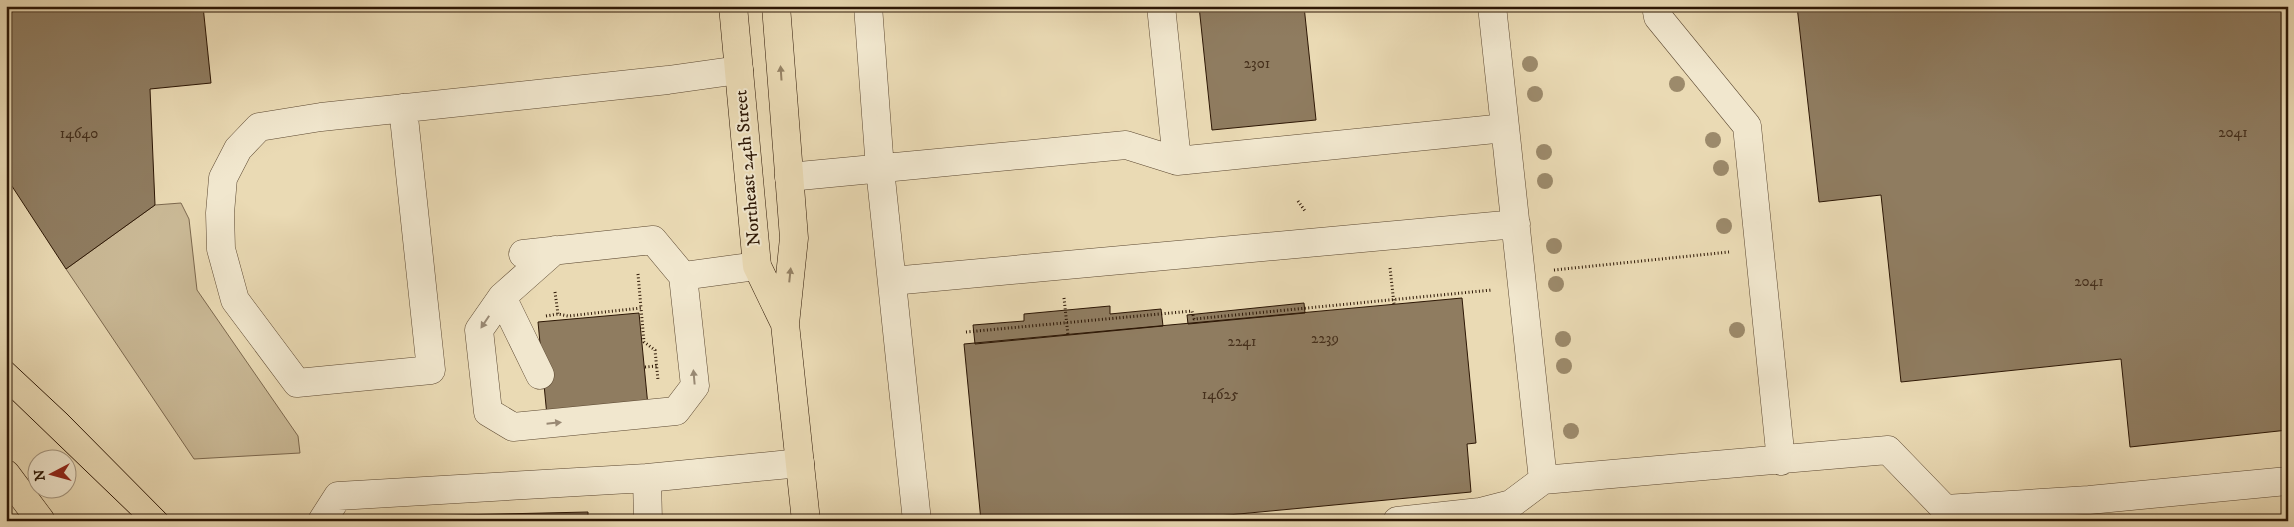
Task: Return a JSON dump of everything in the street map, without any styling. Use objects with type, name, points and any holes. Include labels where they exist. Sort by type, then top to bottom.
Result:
[{"type":"main road","name":"Northeast 24th Street","points":[[733,6],[757,266],[785,324]]},
{"type":"main road","name":"Northeast 24th Street","points":[[776,6],[794,238],[785,324],[806,521]]},
{"type":"main road","points":[[6,474],[41,521]]},
{"type":"lane","points":[[868,6],[880,169],[917,521]]},
{"type":"lane","points":[[1161,6],[1177,161]]},
{"type":"lane","points":[[1492,6],[1543,480]]},
{"type":"lane","points":[[1656,6],[1658,17],[1747,126],[1781,461]]},
{"type":"lane","points":[[403,108],[431,370],[298,383],[235,300],[221,249],[220,213],[223,178],[238,149],[259,127],[321,117],[403,108],[668,80],[739,70]]},
{"type":"lane","points":[[789,177],[1126,145],[1177,161],[1505,128]]},
{"type":"lane","points":[[892,281],[1516,224]]},
{"type":"lane","points":[[523,254],[555,250],[653,240],[683,276],[695,386],[676,411],[513,427],[488,412],[479,330],[507,308],[555,250]]},
{"type":"lane","points":[[683,276],[757,266]]},
{"type":"lane","points":[[507,308],[540,375]]},
{"type":"lane","points":[[1397,521],[1480,512],[1511,504],[1543,480],[1781,461],[1888,450],[1945,509],[2089,500],[2288,481]]},
{"type":"lane","points":[[322,521],[338,496],[647,478],[800,463]]},
{"type":"lane","points":[[647,478],[648,521]]},
{"type":"path","points":[[1551,271],[1734,252]]},
{"type":"path","points":[[1389,263],[1394,304]]},
{"type":"path","points":[[638,270],[644,342],[655,350],[659,388]]},
{"type":"path","points":[[966,332],[1192,311],[1194,319],[1494,290]]},
{"type":"path","points":[[1064,293],[1068,335]]},
{"type":"path","points":[[557,305],[558,314]]},
{"type":"path","points":[[507,308],[568,316],[641,308]]},
{"type":"path","points":[[644,367],[657,366]]},
{"type":"shaded area","points":[[181,203],[189,219],[197,290],[298,436],[300,453],[194,459],[66,269],[155,205]]},
{"type":"building","points":[[6,6],[203,6],[211,83],[150,89],[155,205],[66,269],[6,177]]},
{"type":"building","points":[[1199,6],[1304,6],[1316,120],[1212,130]]},
{"type":"building","points":[[1797,6],[2288,6],[2288,430],[2130,447],[2121,359],[1901,382],[1881,195],[1819,202]]},
{"type":"building","points":[[1462,298],[1476,443],[1467,444],[1471,492],[1165,521],[981,521],[964,344]]},
{"type":"building","points":[[1304,303],[1305,313],[1188,324],[1187,315]]},
{"type":"building","points":[[1110,306],[1110,314],[1161,309],[1163,326],[975,344],[973,325],[1024,321],[1024,314]]},
{"type":"building","points":[[639,313],[648,406],[547,416],[538,322]]},
{"type":"building","points":[[588,512],[588,521],[414,521],[414,516]]},
{"type":"tram line","points":[[6,357],[67,414],[173,521]]},
{"type":"tram line","points":[[6,394],[138,521]]}]
